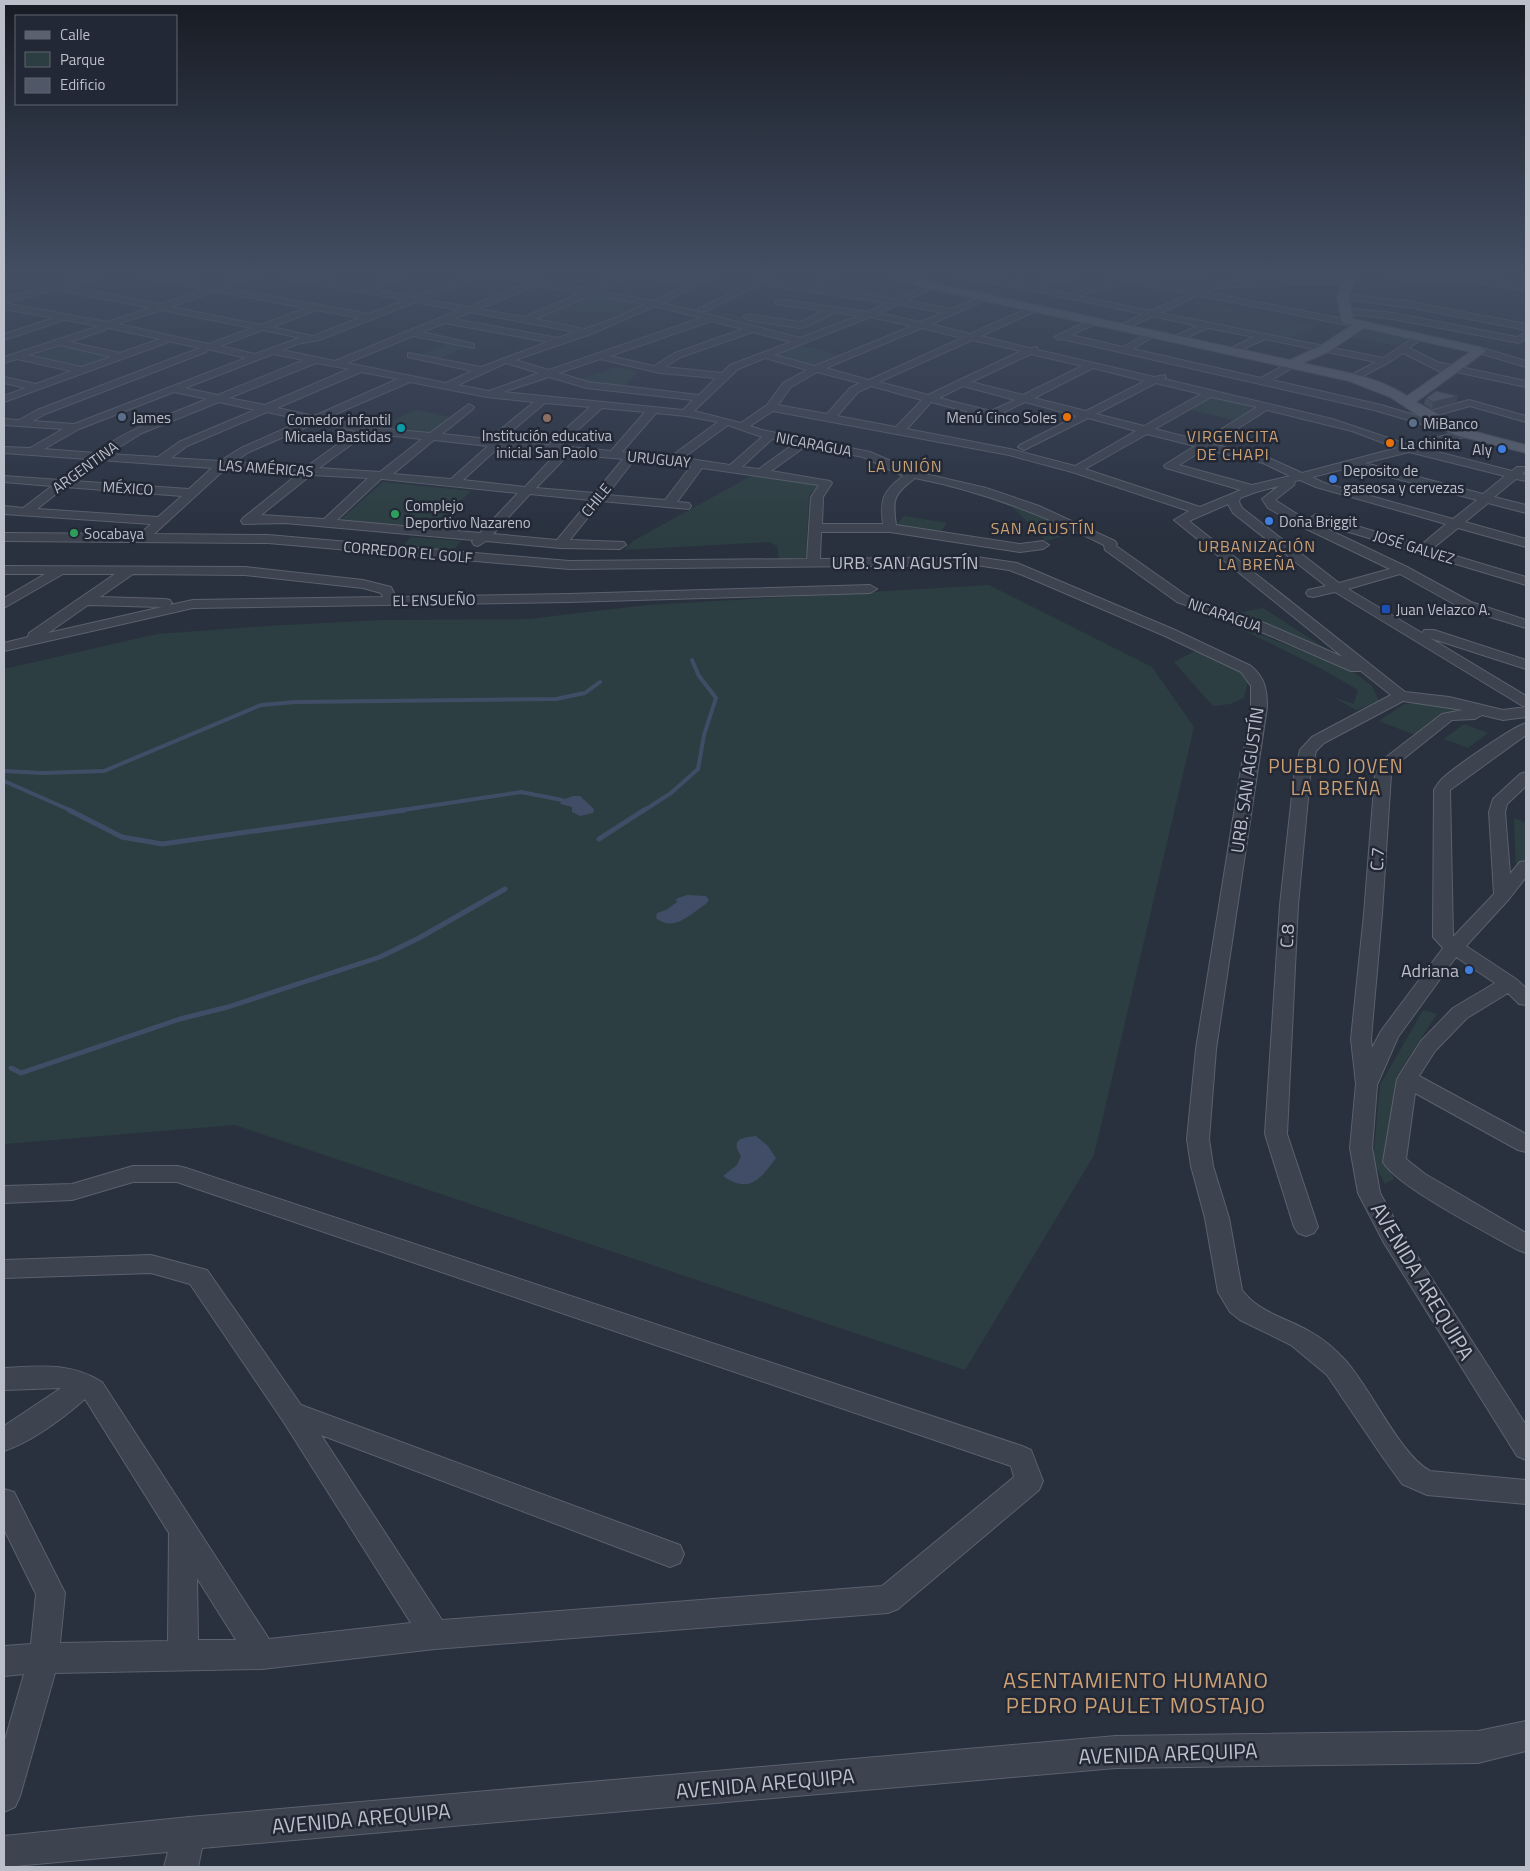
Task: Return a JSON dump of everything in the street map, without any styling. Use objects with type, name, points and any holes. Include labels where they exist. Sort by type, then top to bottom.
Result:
[{"type":"main road","points":[[1284,362],[1353,378],[1377,386],[1395,394],[1427,415],[1460,432],[1526,449]]},
{"type":"main road","points":[[1407,402],[1465,362]]},
{"type":"street","points":[[45,362],[80,370]]},
{"type":"street","points":[[4,399],[102,362]]},
{"type":"street","points":[[21,423],[41,412],[171,362]]},
{"type":"street","points":[[32,452],[75,427],[243,362]]},
{"type":"street","name":"ARGENTINA","points":[[25,512],[114,444],[138,431],[308,362]]},
{"type":"street","name":"NICARAGUA","points":[[327,362],[488,394],[686,413],[727,421],[770,435],[866,454],[913,474]]},
{"type":"street","points":[[336,364],[340,362]]},
{"type":"street","points":[[443,362],[481,370]]},
{"type":"street","points":[[445,387],[499,362]]},
{"type":"street","points":[[512,362],[587,385],[700,398]]},
{"type":"street","points":[[488,394],[581,362]]},
{"type":"street","points":[[626,362],[655,369],[723,376]]},
{"type":"street","points":[[655,369],[666,362]]},
{"type":"street","points":[[686,413],[723,376],[734,367],[745,362]]},
{"type":"street","points":[[791,362],[992,415],[1092,365]]},
{"type":"street","points":[[742,427],[771,407],[787,385],[832,362]]},
{"type":"street","points":[[761,473],[831,418],[854,390],[915,362]]},
{"type":"street","points":[[899,431],[928,399],[1005,362]]},
{"type":"street","points":[[1081,362],[1356,429],[1408,448],[1520,477]]},
{"type":"street","points":[[1179,362],[1377,407],[1460,432],[1460,435],[1252,489],[1180,520],[1401,696],[1449,702],[1503,715],[1526,712]]},
{"type":"street","points":[[1353,378],[1383,362]]},
{"type":"street","points":[[1430,362],[1453,371],[1526,384]]},
{"type":"street","points":[[1024,447],[1186,364]]},
{"type":"street","points":[[1262,381],[1292,364]]},
{"type":"street","points":[[160,461],[183,444],[359,369]]},
{"type":"street","points":[[143,538],[222,465],[245,450],[407,379]]},
{"type":"street","points":[[4,380],[124,408]]},
{"type":"street","points":[[962,383],[1267,461],[1320,485],[1526,543]]},
{"type":"street","name":"URUGUAY","points":[[174,389],[365,430],[672,460],[826,483],[817,497],[813,562]]},
{"type":"street","points":[[1076,470],[1210,393]]},
{"type":"street","points":[[454,483],[494,443],[542,400]]},
{"type":"street","points":[[1471,403],[1526,419]]},
{"type":"street","points":[[1427,415],[1471,403],[1518,406]]},
{"type":"street","points":[[550,448],[599,405]]},
{"type":"street","points":[[1170,466],[1266,406]]},
{"type":"street","points":[[328,522],[380,476],[469,407]]},
{"type":"street","points":[[771,407],[1010,452],[1076,470],[1200,511]]},
{"type":"street","points":[[614,454],[654,410]]},
{"type":"street","points":[[672,460],[727,421]]},
{"type":"street","points":[[4,422],[75,427]]},
{"type":"street","points":[[230,538],[308,471],[365,430]]},
{"type":"street","points":[[733,469],[770,435]]},
{"type":"street","name":"LAS AMÉRICAS","points":[[4,450],[380,476],[528,490]]},
{"type":"street","points":[[463,557],[566,450]]},
{"type":"street","points":[[866,454],[856,464],[913,474],[991,493],[1089,532]]},
{"type":"street","name":"CHILE","points":[[560,544],[632,456]]},
{"type":"street","points":[[669,504],[699,464]]},
{"type":"street","points":[[1354,464],[1526,509]]},
{"type":"street","points":[[1423,550],[1486,498],[1520,477],[1526,465]]},
{"type":"street","points":[[1170,466],[1252,489]]},
{"type":"street","points":[[890,528],[886,504],[892,490],[913,474]]},
{"type":"street","points":[[1299,477],[1268,499],[1272,505],[1296,519],[1402,570],[1466,605],[1526,624]]},
{"type":"street","name":"MÉXICO","points":[[4,479],[192,493]]},
{"type":"street","points":[[528,490],[685,506]]},
{"type":"street","points":[[1235,497],[1233,502],[1237,510],[1337,588],[1526,702]]},
{"type":"street","name":"JOSÉ GALVEZ","points":[[1272,505],[1526,581]]},
{"type":"street","points":[[4,510],[161,521]]},
{"type":"street","points":[[250,519],[328,522],[560,544],[620,545]]},
{"type":"street","points":[[815,528],[890,528],[1020,548],[1043,545]]},
{"type":"street","name":"NICARAGUA","points":[[1089,532],[1110,544],[1110,547],[1182,600],[1262,627],[1376,676]]},
{"type":"street","name":"CORREDOR EL GOLF","points":[[4,536],[268,539],[569,565],[813,562]]},
{"type":"street","name":"URB. SAN AGUSTÍN","points":[[813,562],[976,561],[1012,566],[1228,660],[1246,669],[1257,678],[1260,688],[1259,707],[1206,1049],[1198,1138],[1202,1166],[1217,1218],[1230,1292],[1239,1305],[1249,1313],[1271,1324]]},
{"type":"street","points":[[764,563],[768,592]]},
{"type":"street","points":[[4,570],[245,571],[343,582],[386,590],[391,600]]},
{"type":"street","points":[[1313,593],[1402,570]]},
{"type":"street","points":[[6,601],[59,571]]},
{"type":"street","points":[[25,642],[129,571]]},
{"type":"street","name":"EL ENSUEÑO","points":[[4,647],[193,604],[870,589]]},
{"type":"street","points":[[86,601],[193,604]]},
{"type":"street","points":[[1388,618],[1526,665]]},
{"type":"street","name":"C.8","points":[[1306,1227],[1276,1134],[1289,905],[1302,777],[1308,750],[1318,740],[1401,696]]},
{"type":"street","name":"C.7","points":[[1366,1086],[1361,1039],[1373,914],[1383,775],[1391,761],[1447,717],[1468,713],[1503,715]]},
{"type":"street","points":[[1526,728],[1447,783],[1442,790],[1442,936],[1454,948],[1509,983],[1526,999]]},
{"type":"street","points":[[1503,896],[1497,812],[1499,803],[1526,777]]},
{"type":"street","name":"AVENIDA AREQUIPA","points":[[1526,866],[1503,896],[1454,948],[1426,982],[1388,1036],[1366,1086],[1361,1148],[1369,1193],[1392,1238],[1526,1448]]},
{"type":"street","points":[[1509,983],[1460,1013],[1428,1046],[1407,1079],[1394,1162],[1417,1180],[1526,1244]]},
{"type":"street","points":[[1407,1079],[1526,1144]]},
{"type":"street","points":[[4,1195],[72,1192],[133,1174],[178,1174],[1022,1458],[1028,1481],[888,1599],[435,1635],[262,1654],[44,1658],[4,1661]]},
{"type":"street","points":[[4,1269],[151,1264],[198,1276],[292,1413],[435,1635]]},
{"type":"street","points":[[1271,1324],[1312,1346],[1336,1367],[1391,1448],[1412,1475],[1427,1482],[1526,1492]]},
{"type":"street","points":[[4,1379],[66,1377],[84,1383],[92,1390],[262,1654]]},
{"type":"street","points":[[4,1439],[48,1414],[84,1383]]},
{"type":"street","points":[[292,1413],[670,1554]]},
{"type":"street","points":[[4,1501],[50,1593],[44,1658],[4,1796]]},
{"type":"street","points":[[182,1655],[183,1531]]},
{"type":"street","name":"AVENIDA AREQUIPA","points":[[4,1852],[189,1833],[1116,1752],[1478,1747],[1526,1736]]},
{"type":"street","points":[[178,1867],[189,1833]]},
{"type":"green space","points":[[55,362],[97,362],[81,368]]},
{"type":"green space","points":[[796,362],[828,362],[816,367]]},
{"type":"green space","points":[[616,367],[638,372],[622,388],[578,380]]},
{"type":"green space","points":[[1211,396],[1258,408],[1237,421],[1188,409]]},
{"type":"green space","points":[[416,410],[451,417],[428,434],[373,429]]},
{"type":"green space","points":[[755,476],[818,486],[809,495],[806,556],[804,558],[779,559],[777,546],[769,542],[624,550],[633,541],[749,477]]},
{"type":"green space","points":[[383,482],[471,491],[427,530],[339,521]]},
{"type":"green space","points":[[1005,499],[1026,508],[1036,515],[1082,532],[1046,541]]},
{"type":"green space","points":[[904,516],[947,523],[940,533],[896,526]]},
{"type":"green space","points":[[411,537],[461,541],[452,552],[401,548]]},
{"type":"green space","points":[[989,585],[1152,667],[1194,727],[1094,1155],[965,1370],[235,1125],[4,1144],[4,669],[157,634],[383,620],[529,619],[647,605]]},
{"type":"green space","points":[[1263,608],[1348,663],[1227,615]]},
{"type":"green space","points":[[1225,621],[1351,670],[1372,686],[1379,701],[1356,710],[1333,697],[1354,704],[1358,690],[1320,668]]},
{"type":"green space","points":[[1195,651],[1242,670],[1249,677],[1244,698],[1230,704],[1213,706],[1174,662]]},
{"type":"green space","points":[[1412,703],[1469,710],[1460,710],[1446,714],[1434,720],[1415,735],[1379,721],[1404,704]]},
{"type":"green space","points":[[1464,724],[1488,733],[1468,748],[1444,739]]},
{"type":"green space","points":[[1514,818],[1526,823],[1526,858],[1516,867]]},
{"type":"green space","points":[[1423,1010],[1437,1014],[1396,1077],[1385,1164],[1394,1179],[1385,1184],[1373,1161],[1380,1085]]},
{"type":"water","points":[[573,796],[580,796],[594,809],[593,813],[580,816],[572,812],[572,807],[560,804],[562,800]]},
{"type":"water","points":[[687,895],[706,896],[709,900],[688,917],[676,923],[669,924],[656,918],[657,913],[666,910],[677,902],[676,899]]},
{"type":"water","points":[[756,1136],[768,1146],[776,1158],[765,1173],[747,1184],[740,1184],[723,1176],[737,1165],[741,1156],[737,1146],[739,1140]]},
{"type":"building","points":[[1436,391],[1458,396],[1433,402],[1426,398]]},
{"type":"waterway","points":[[643,811],[671,793],[698,769],[704,735],[716,698],[699,676],[692,660]]},
{"type":"waterway","points":[[4,771],[42,773],[104,771],[261,705],[296,702],[556,699],[585,693],[600,682]]},
{"type":"waterway","points":[[4,781],[72,811]]},
{"type":"waterway","points":[[396,811],[521,792],[562,800]]},
{"type":"waterway","points":[[69,810],[122,837],[162,844],[405,810]]},
{"type":"waterway","points":[[599,839],[644,810]]},
{"type":"waterway","points":[[11,1068],[21,1073],[180,1019],[228,1007],[380,957],[419,938],[505,889]]},
{"type":"place","name":"James","points":[[122,417]]},
{"type":"place","name":"Menú Cinco Soles","points":[[1067,417]]},
{"type":"place","name":"Institución educativa inicial San Paolo","points":[[547,418]]},
{"type":"place","name":"MiBanco","points":[[1413,423]]},
{"type":"place","name":"Comedor infantil Micaela Bastidas","points":[[401,428]]},
{"type":"place","name":"La chinita","points":[[1390,443]]},
{"type":"place","name":"Aly","points":[[1502,449]]},
{"type":"place","name":"Deposito de gaseosa y cervezas","points":[[1333,479]]},
{"type":"place","name":"Complejo Deportivo Nazareno","points":[[395,514]]},
{"type":"place","name":"Doña Briggit","points":[[1269,521]]},
{"type":"place","name":"Socabaya","points":[[74,533]]},
{"type":"place","name":"Juan Velazco A.","points":[[1386,609]]},
{"type":"place","name":"Adriana","points":[[1469,970]]},
{"type":"district","name":"VIRGENCITA DE CHAPI","points":[[1233,445]]},
{"type":"district","name":"LA UNIÓN","points":[[905,466]]},
{"type":"district","name":"SAN AGUSTÍN","points":[[1043,528]]},
{"type":"district","name":"URBANIZACIÓN LA BREÑA","points":[[1257,555]]},
{"type":"district","name":"PUEBLO JOVEN LA BREÑA","points":[[1336,776]]},
{"type":"district","name":"ASENTAMIENTO HUMANO PEDRO PAULET MOSTAJO","points":[[1136,1692]]}]
